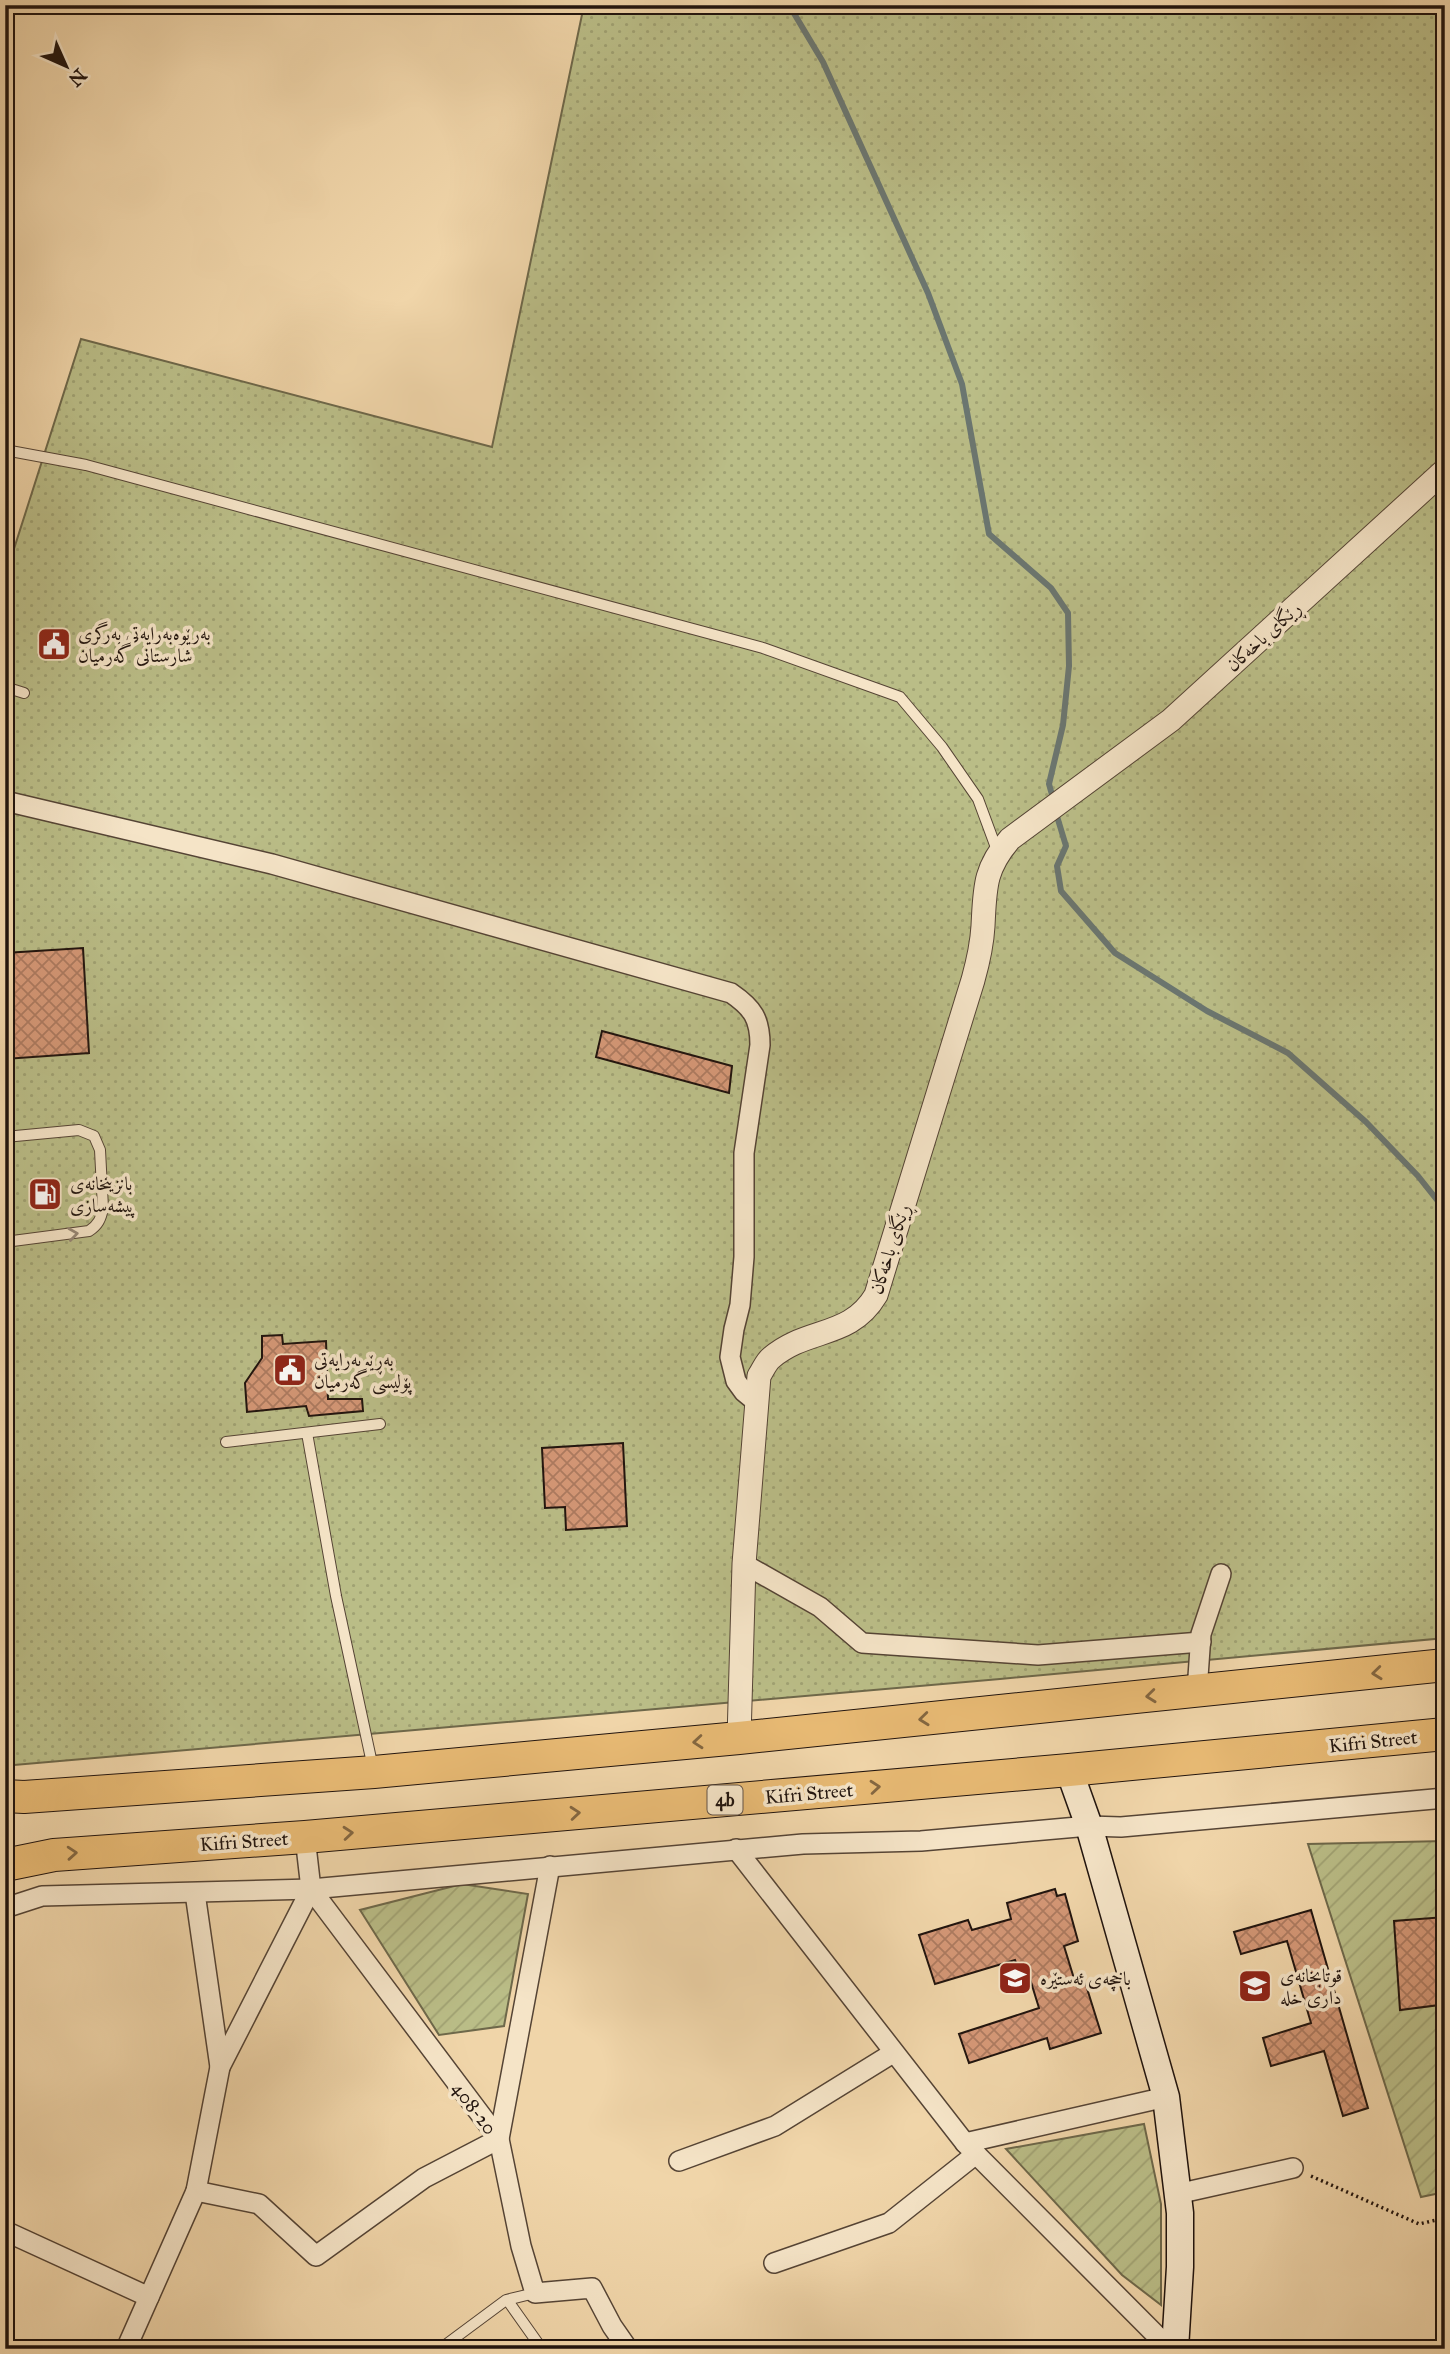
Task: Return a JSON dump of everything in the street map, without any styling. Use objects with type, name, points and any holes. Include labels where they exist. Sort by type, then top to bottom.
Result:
[{"type":"highway","points":[[5,1796],[24,1797],[374,1772],[739,1738],[1445,1665]]},
{"type":"highway","name":"Kifri Street","points":[[5,1865],[54,1855],[305,1837],[1445,1734]]},
{"type":"main road","points":[[1069,1770],[1089,1826],[1166,2097],[1180,2213],[1180,2267],[1172,2349]]},
{"type":"street","name":"ڕێگای باخەکان","points":[[739,1738],[744,1564],[759,1376],[770,1359],[790,1346],[852,1322],[867,1311],[876,1295],[973,980],[981,944],[984,887],[989,869],[1004,846],[1171,720],[1445,470]]},
{"type":"street","points":[[5,801],[272,864],[731,993],[743,1001],[755,1016],[760,1028],[760,1045],[744,1153],[744,1257],[740,1306],[730,1357],[737,1381],[744,1392],[755,1401]]},
{"type":"street","points":[[744,1564],[820,1607],[862,1643],[1038,1655],[1201,1642]]},
{"type":"street","points":[[1198,1691],[1201,1642],[1221,1574]]},
{"type":"street","points":[[5,1908],[42,1896],[311,1889],[736,1849],[803,1844],[921,1841],[1089,1826],[1121,1827],[1445,1798]]},
{"type":"street","points":[[126,2349],[195,2191],[220,2067],[311,1889],[305,1837]]},
{"type":"street","points":[[736,1849],[893,2053],[971,2148],[1172,2349]]},
{"type":"street","points":[[195,2191],[258,2204],[316,2256],[424,2178],[499,2139],[550,1866]]},
{"type":"street","name":"408-20","points":[[311,1889],[499,2139],[521,2246],[535,2293]]},
{"type":"street","points":[[195,1893],[220,2067]]},
{"type":"street","points":[[678,2161],[775,2126],[893,2053]]},
{"type":"street","points":[[774,2263],[889,2223],[971,2148],[1166,2097]]},
{"type":"street","points":[[1177,2194],[1293,2168]]},
{"type":"street","points":[[5,2231],[149,2297]]},
{"type":"street","points":[[535,2293],[592,2288],[628,2349]]},
{"type":"lane","points":[[5,450],[86,465],[763,648],[900,697],[942,747],[978,799],[1004,846]]},
{"type":"lane","points":[[5,687],[24,693]]},
{"type":"lane","points":[[5,1137],[79,1130],[94,1136],[100,1150],[103,1208],[97,1226],[89,1231],[5,1242]]},
{"type":"lane","points":[[226,1442],[380,1424]]},
{"type":"lane","points":[[307,1433],[337,1596],[374,1772]]},
{"type":"lane","points":[[440,2349],[506,2300],[535,2293]]},
{"type":"lane","points":[[508,2301],[542,2349]]},
{"type":"path","points":[[1293,2168],[1419,2224],[1445,2218]]},
{"type":"green space","points":[[584,5],[1445,5],[1445,1638],[14,1765],[5,1762],[5,577],[81,339],[492,447]]},
{"type":"green space","points":[[1445,1841],[1445,2192],[1421,2197],[1308,1844]]},
{"type":"green space","points":[[462,1884],[528,1894],[504,2026],[439,2035],[360,1910]]},
{"type":"green space","points":[[1144,2124],[1161,2204],[1161,2305],[1122,2275],[1006,2149]]},
{"type":"building","points":[[83,948],[89,1053],[5,1059],[5,953]]},
{"type":"building","points":[[602,1031],[732,1066],[729,1093],[596,1057]]},
{"type":"building","name":"بەڕێوبەرایەتی پۆلیسی گەرمیان","points":[[282,1335],[283,1344],[326,1341],[328,1399],[362,1399],[363,1411],[309,1416],[306,1406],[247,1412],[245,1383],[262,1358],[262,1336]]},
{"type":"building","points":[[623,1443],[627,1526],[566,1530],[565,1507],[545,1508],[542,1448]]},
{"type":"building","points":[[1055,1889],[1057,1896],[1065,1894],[1078,1941],[1064,1946],[1076,1985],[1085,1982],[1101,2033],[1050,2049],[1047,2038],[969,2063],[959,2034],[1039,2008],[1026,1966],[1018,1968],[1015,1960],[935,1984],[919,1935],[968,1920],[972,1930],[1011,1919],[1007,1903]]},
{"type":"building","points":[[1311,1910],[1368,2108],[1343,2116],[1324,2051],[1271,2066],[1263,2038],[1311,2023],[1287,1941],[1241,1954],[1234,1932]]},
{"type":"building","points":[[1445,1917],[1443,1970],[1438,1970],[1439,2005],[1400,2010],[1394,1921]]},
{"type":"waterway","points":[[789,5],[823,62],[928,293],[962,384],[989,534],[1051,588],[1068,613],[1069,666],[1063,725],[1049,784],[1054,802]]},
{"type":"waterway","points":[[1056,813],[1066,846],[1057,866],[1061,891],[1115,953],[1207,1011],[1288,1053],[1366,1122],[1418,1176],[1445,1210]]},
{"type":"place","name":"بەرێوەبەرایەتی بەرگری شارستانی گەرمیان","points":[[54,644]]},
{"type":"place","name":"بانزینخانەی پیشەسازی","points":[[45,1194]]},
{"type":"place","name":"بەڕێوبەرایەتی پۆلیسی گەرمیان","points":[[290,1370]]},
{"type":"place","name":"باخچەی ئەستێرە","points":[[1015,1978]]},
{"type":"place","name":"قوتابخانەی داری خلە","points":[[1255,1986]]}]
